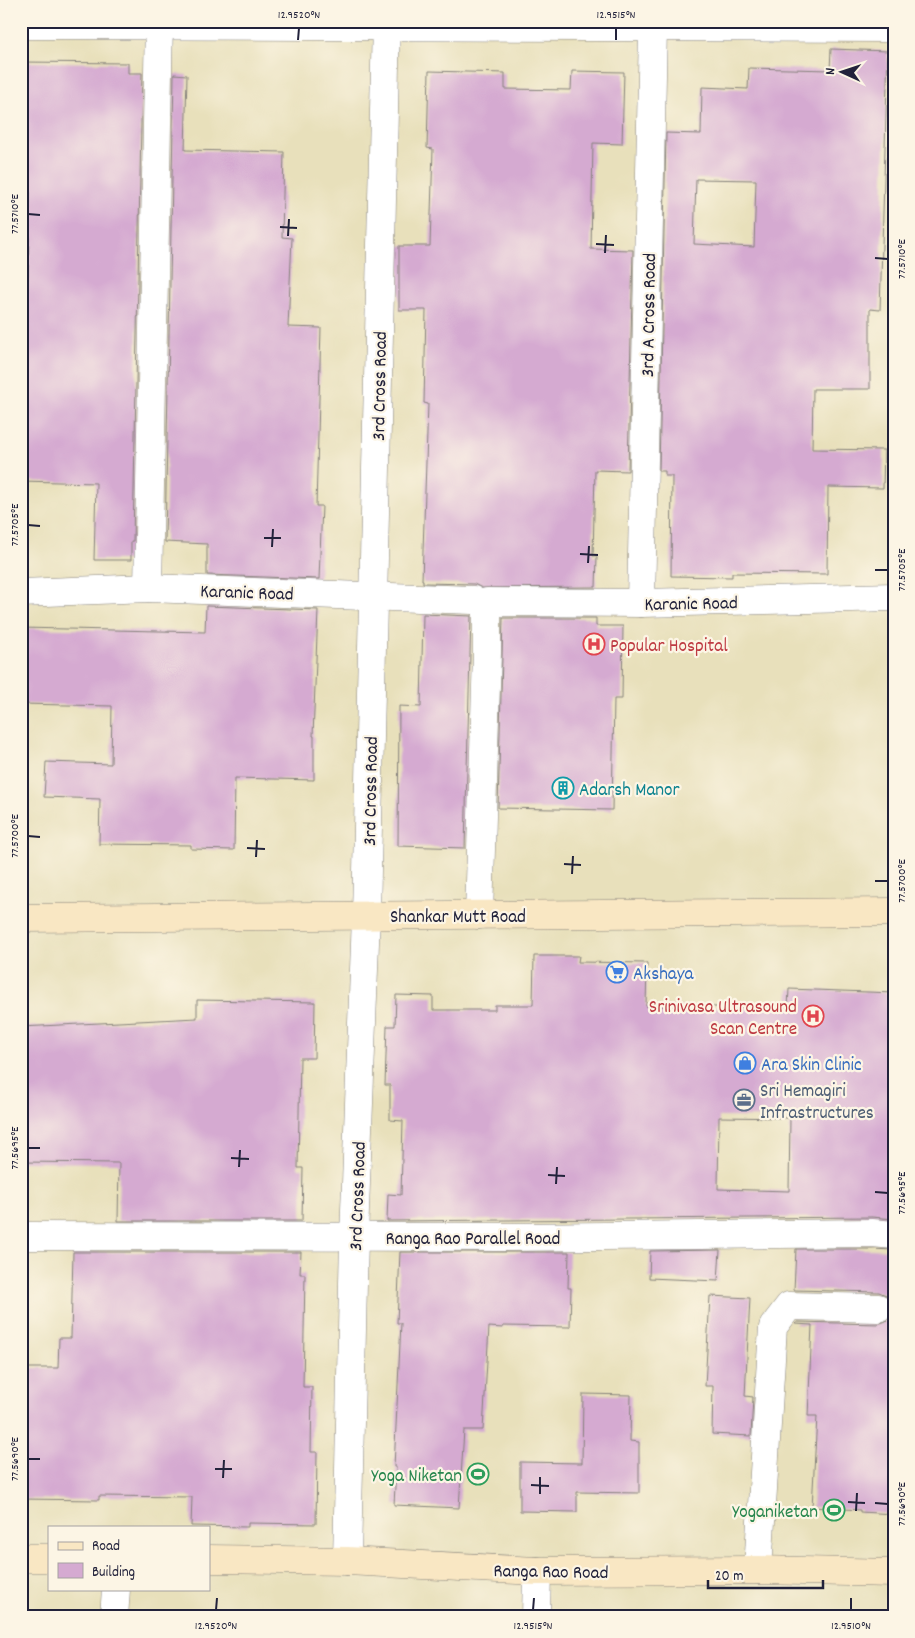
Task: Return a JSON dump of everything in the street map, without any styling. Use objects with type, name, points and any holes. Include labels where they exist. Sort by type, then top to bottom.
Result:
[{"type":"street","points":[[148,588],[159,23]]},
{"type":"street","points":[[21,25],[159,23],[653,28],[894,28]]},
{"type":"street","name":"3rd Cross Road","points":[[347,1561],[354,1237],[366,916],[386,24]]},
{"type":"street","name":"3rd A Cross Road","points":[[641,603],[653,28]]},
{"type":"street","name":"Karanic Road","points":[[21,593],[148,588],[480,601],[641,603],[894,597]]},
{"type":"street","points":[[478,915],[487,653],[480,601]]},
{"type":"street","name":"Shankar Mutt Road","points":[[21,918],[894,912]]},
{"type":"street","name":"Ranga Rao Parallel Road","points":[[21,1236],[894,1235]]},
{"type":"street","points":[[758,1570],[773,1327],[789,1306],[878,1308]]},
{"type":"street","points":[[21,1558],[48,1558]]},
{"type":"street","name":"Ranga Rao Road","points":[[210,1559],[347,1561],[537,1571],[758,1570],[894,1572]]},
{"type":"street","points":[[536,1617],[537,1571]]},
{"type":"street","points":[[114,1617],[116,1590]]},
{"type":"building","points":[[831,49],[888,51],[880,310],[870,309],[870,389],[813,389],[812,449],[884,450],[883,488],[828,487],[827,574],[732,573],[732,577],[671,576],[672,476],[665,476],[665,471],[659,471],[666,133],[701,134],[702,87],[748,89],[749,68],[830,70]],"holes":[[[696,179],[756,180],[754,247],[694,244]]]},
{"type":"building","points":[[21,62],[128,63],[128,73],[142,73],[133,541],[131,541],[131,560],[94,560],[96,483],[21,481],[21,314],[27,314],[30,192],[21,192]]},
{"type":"building","points":[[429,71],[505,73],[505,89],[571,90],[572,71],[624,72],[622,144],[593,143],[591,249],[633,250],[628,471],[595,470],[593,556],[597,556],[596,587],[482,588],[474,584],[423,583],[422,580],[428,404],[424,403],[426,310],[399,310],[399,246],[430,246],[433,149],[427,148]]},
{"type":"building","points":[[174,74],[187,75],[185,150],[284,152],[282,237],[292,238],[288,327],[321,328],[316,506],[322,506],[319,579],[207,575],[207,544],[165,542]]},
{"type":"building","points":[[206,606],[318,610],[313,736],[314,780],[235,778],[234,850],[191,849],[191,845],[99,844],[100,799],[44,797],[46,762],[111,764],[112,706],[21,704],[21,628],[205,632]]},
{"type":"building","points":[[423,614],[471,616],[465,848],[398,846],[399,706],[421,707]]},
{"type":"building","points":[[503,618],[596,618],[596,626],[623,626],[622,699],[614,699],[612,810],[498,808]]},
{"type":"building","points":[[534,956],[579,956],[578,962],[647,963],[646,1006],[788,1008],[789,989],[894,993],[894,1219],[872,1217],[387,1221],[388,1194],[401,1195],[403,1121],[390,1120],[390,1085],[385,1085],[387,1026],[395,1026],[396,995],[433,996],[433,1010],[495,1010],[495,1005],[533,1005]],"holes":[[[719,1117],[790,1118],[789,1191],[718,1189]]]},
{"type":"building","points":[[197,1000],[315,1002],[314,1058],[300,1058],[298,1168],[303,1168],[302,1221],[118,1221],[119,1163],[21,1162],[21,1027],[197,1018]]},
{"type":"building","points":[[796,1249],[894,1250],[894,1308],[891,1300],[879,1292],[794,1290]]},
{"type":"building","points":[[720,1250],[718,1281],[649,1278],[650,1251]]},
{"type":"building","points":[[73,1252],[301,1252],[300,1274],[305,1274],[303,1387],[312,1387],[311,1452],[317,1452],[316,1524],[248,1523],[248,1527],[191,1526],[192,1497],[99,1496],[99,1500],[21,1499],[21,1368],[58,1368],[59,1338],[71,1338]]},
{"type":"building","points":[[400,1252],[569,1252],[568,1288],[571,1288],[570,1327],[489,1327],[483,1430],[464,1430],[459,1508],[394,1505],[401,1323],[397,1323]]},
{"type":"building","points":[[710,1296],[750,1298],[745,1396],[753,1397],[751,1436],[712,1434],[713,1386],[705,1386]]},
{"type":"building","points":[[894,1308],[894,1514],[812,1507],[817,1416],[808,1416],[812,1325],[795,1324],[797,1322],[878,1324],[886,1321],[891,1316]]},
{"type":"building","points":[[583,1394],[631,1395],[630,1441],[639,1442],[639,1493],[577,1492],[577,1512],[520,1511],[520,1462],[582,1463]]},
{"type":"place","name":"Popular Hospital","points":[[594,644]]},
{"type":"place","name":"Adarsh Manor","points":[[563,788]]},
{"type":"place","name":"Akshaya","points":[[617,972]]},
{"type":"place","name":"Srinivasa Ultrasound Scan Centre","points":[[813,1016]]},
{"type":"place","name":"Ara Skin Clinic","points":[[745,1063]]},
{"type":"place","name":"Sri Hemagiri Infrastructures","points":[[744,1100]]},
{"type":"place","name":"Yoga Niketan","points":[[478,1474]]},
{"type":"place","name":"Yoganiketan","points":[[834,1510]]}]
